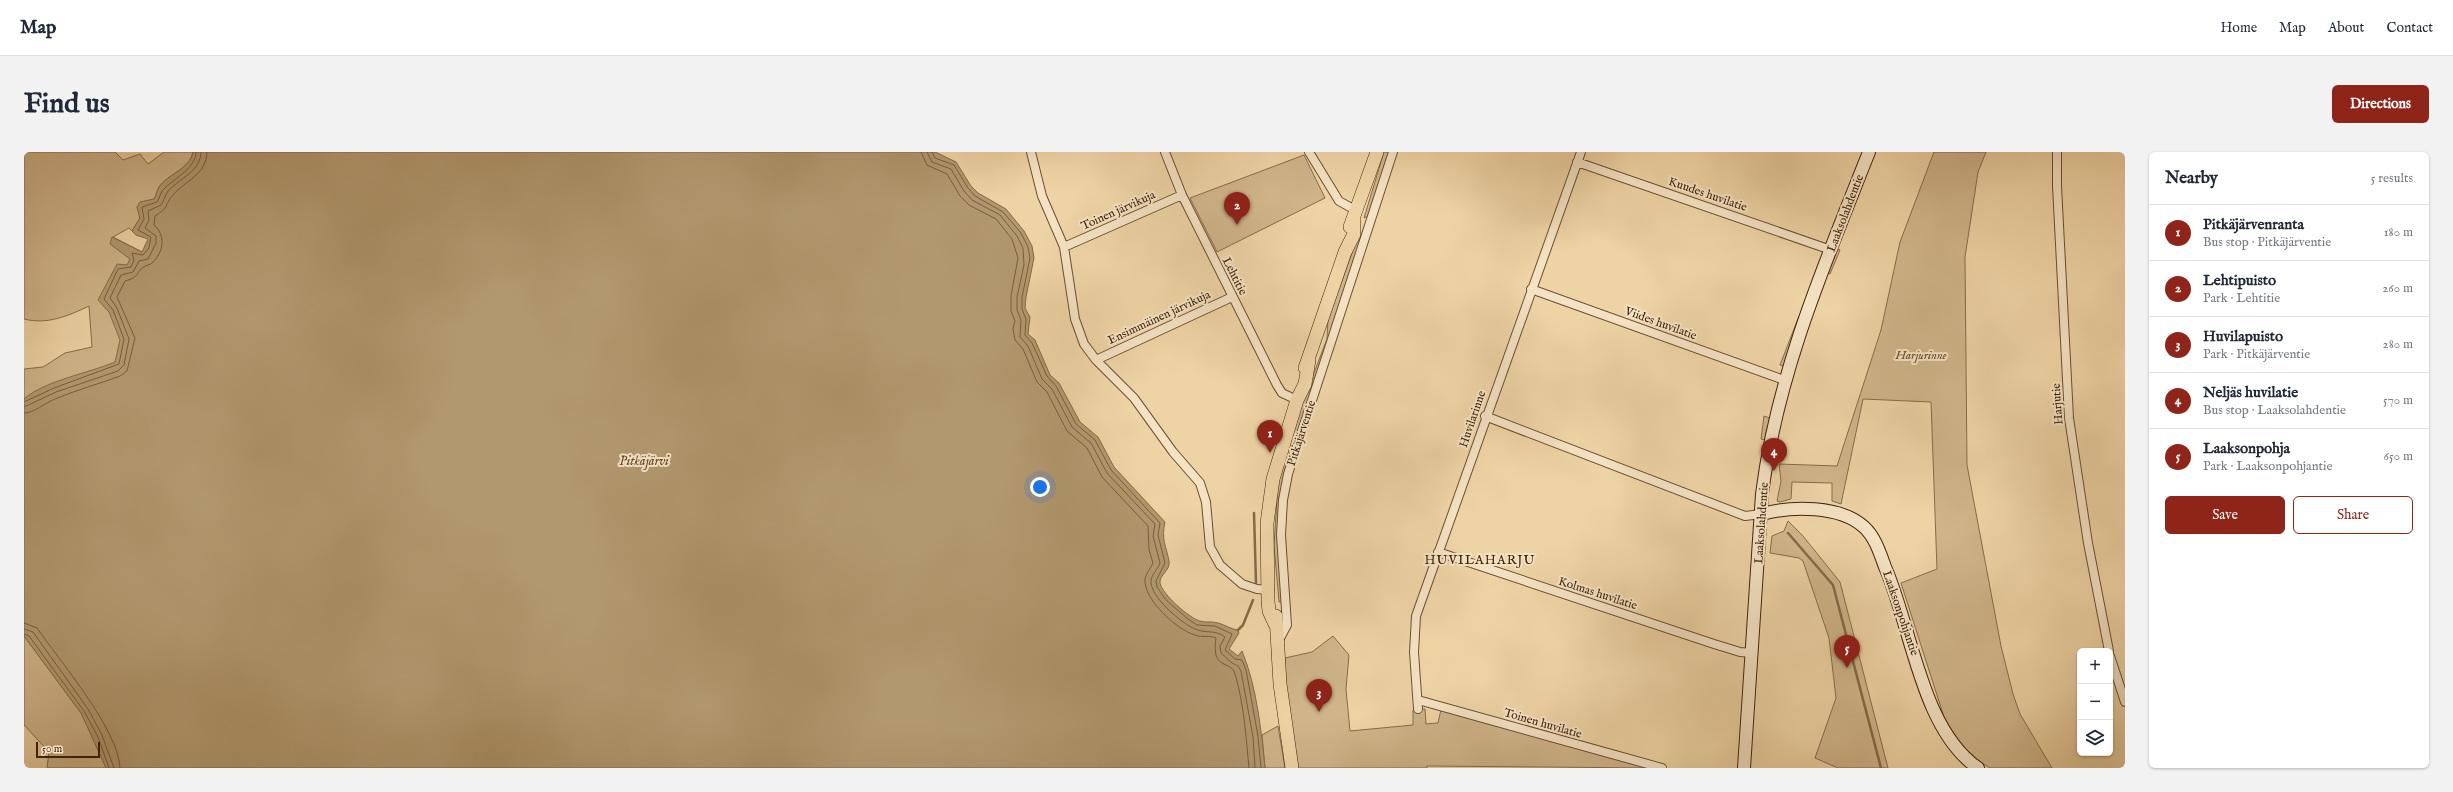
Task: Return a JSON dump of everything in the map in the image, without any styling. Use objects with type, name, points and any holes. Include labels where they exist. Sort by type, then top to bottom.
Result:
[{"type":"main road","name":"Pitkäjärventie","points":[[1292,768],[1284,723],[1275,624],[1269,611],[1270,590],[1268,523],[1270,495],[1278,458],[1297,400],[1305,384],[1309,360],[1345,252],[1344,241],[1356,216],[1377,152]]},
{"type":"street","points":[[1031,152],[1042,196],[1064,247],[1074,319],[1084,344],[1096,360],[1134,398],[1173,452],[1200,483],[1206,502],[1210,547],[1220,565],[1242,584],[1257,589],[1270,590]]},
{"type":"street","name":"Lehtitie","points":[[1165,152],[1182,195],[1277,386],[1282,393],[1297,400]]},
{"type":"street","points":[[1309,152],[1339,201],[1368,225]]},
{"type":"street","name":"Pitkäjärventie","points":[[1276,644],[1287,625],[1281,535],[1283,500],[1288,474],[1393,152]]},
{"type":"street","name":"Huvilarinne","points":[[1418,700],[1414,626],[1485,416],[1580,152]]},
{"type":"street","name":"Laaksolahdentie","points":[[1744,768],[1767,452],[1784,380],[1831,250],[1870,152]]},
{"type":"street","name":"Harjutie","points":[[2057,152],[2057,186],[2069,418],[2088,543],[2108,648]]},
{"type":"street","name":"Kuudes huvilatie","points":[[1577,162],[1831,250]]},
{"type":"street","name":"Toinen järvikuja","points":[[1064,247],[1182,195]]},
{"type":"street","name":"Viides huvilatie","points":[[1531,289],[1784,380]]},
{"type":"street","name":"Ensimmäinen järvikuja","points":[[1096,360],[1232,297]]},
{"type":"street","points":[[1485,416],[1745,516],[1762,514]]},
{"type":"street","name":"Laaksonpohjantie","points":[[1762,514],[1793,510],[1837,512],[1856,522],[1869,533],[1894,585],[1936,717],[1951,744],[1978,768]]},
{"type":"street","name":"Kolmas huvilatie","points":[[1438,552],[1720,646],[1740,652],[1752,653]]},
{"type":"street","points":[[2113,665],[2125,702]]},
{"type":"street","points":[[1418,700],[1418,709]]},
{"type":"street","name":"Toinen huvilatie","points":[[1418,700],[1662,768]]},
{"type":"green space","points":[[24,152],[115,152],[123,160],[140,154],[148,164],[164,152],[193,152],[188,163],[163,182],[154,199],[137,207],[140,218],[132,231],[129,228],[113,237],[142,252],[153,319],[24,486],[24,369],[43,367],[65,353],[92,347],[89,306],[65,316],[49,320],[33,321],[24,319]]},
{"type":"green space","points":[[1384,152],[1390,152],[1368,216],[1364,218]]},
{"type":"green space","name":"Harjurinne","points":[[1934,152],[1986,152],[1978,172],[1965,257],[1967,465],[2001,646],[2013,694],[2020,714],[2052,768],[1990,768],[1974,758],[1962,746],[1945,720],[1901,583],[1937,569],[1931,402],[1863,399],[1841,504],[1832,501],[1832,483],[1792,482],[1791,499],[1780,502],[1777,501],[1781,481],[1779,464],[1837,466],[1881,330],[1900,242]]},
{"type":"green space","points":[[1304,155],[1325,198],[1217,252],[1190,198]]},
{"type":"green space","points":[[1360,231],[1362,236],[1316,379],[1312,378],[1327,339],[1328,319]]},
{"type":"green space","points":[[1838,249],[1840,250],[1830,274],[1827,273]]},
{"type":"green space","points":[[1799,316],[1801,316],[1784,366],[1780,365]]},
{"type":"green space","points":[[1309,382],[1315,384],[1285,478],[1283,602],[1279,602],[1274,545],[1278,483]]},
{"type":"green space","points":[[1764,416],[1770,418],[1765,440],[1761,439]]},
{"type":"green space","points":[[1788,521],[1803,536],[1840,582],[1888,768],[1838,768],[1815,758],[1836,698],[1829,638],[1803,561],[1799,558],[1770,553],[1772,536],[1784,531]]},
{"type":"green space","points":[[24,636],[81,713],[114,768],[47,768],[49,752],[24,725]]},
{"type":"green space","points":[[1333,636],[1349,655],[1346,689],[1350,731],[1413,725],[1413,710],[1425,709],[1426,724],[1438,723],[1442,705],[1652,768],[1427,766],[1427,768],[1298,768],[1286,687],[1285,658],[1312,652]]},
{"type":"green space","points":[[1278,726],[1285,768],[1265,768],[1262,735]]},
{"type":"water","name":"Pitkäjärvi","points":[[193,152],[935,152],[956,162],[971,186],[978,193],[1006,209],[1024,231],[1032,246],[1034,258],[1025,308],[1030,317],[1028,334],[1035,340],[1050,375],[1059,383],[1080,422],[1098,437],[1114,467],[1165,522],[1164,542],[1169,564],[1160,580],[1162,588],[1177,605],[1195,619],[1202,622],[1218,623],[1238,630],[1239,633],[1229,649],[1238,656],[1242,651],[1247,665],[1258,709],[1265,768],[106,768],[81,713],[24,636],[24,399],[43,387],[55,382],[115,362],[120,340],[109,312],[98,300],[117,264],[127,265],[130,259],[110,244],[112,237],[142,252],[148,239],[136,235],[132,231],[140,218],[137,207],[140,202],[154,199],[163,182],[188,163]]},
{"type":"waterway","points":[[1254,513],[1256,583]]},
{"type":"waterway","points":[[1788,533],[1833,585],[1881,768]]},
{"type":"waterway","points":[[1238,630],[1243,625],[1253,600]]},
{"type":"place","name":"Lehtipuisto","points":[[1237,225]]},
{"type":"place","name":"Pitkäjärvenranta","points":[[1270,453]]},
{"type":"place","name":"Neljäs huvilatie","points":[[1774,471]]},
{"type":"place","name":"Laaksonpohja","points":[[1847,668]]},
{"type":"place","name":"Huvilapuisto","points":[[1319,712]]},
{"type":"district","name":"HUVILAHARJU","points":[[1480,559]]}]
